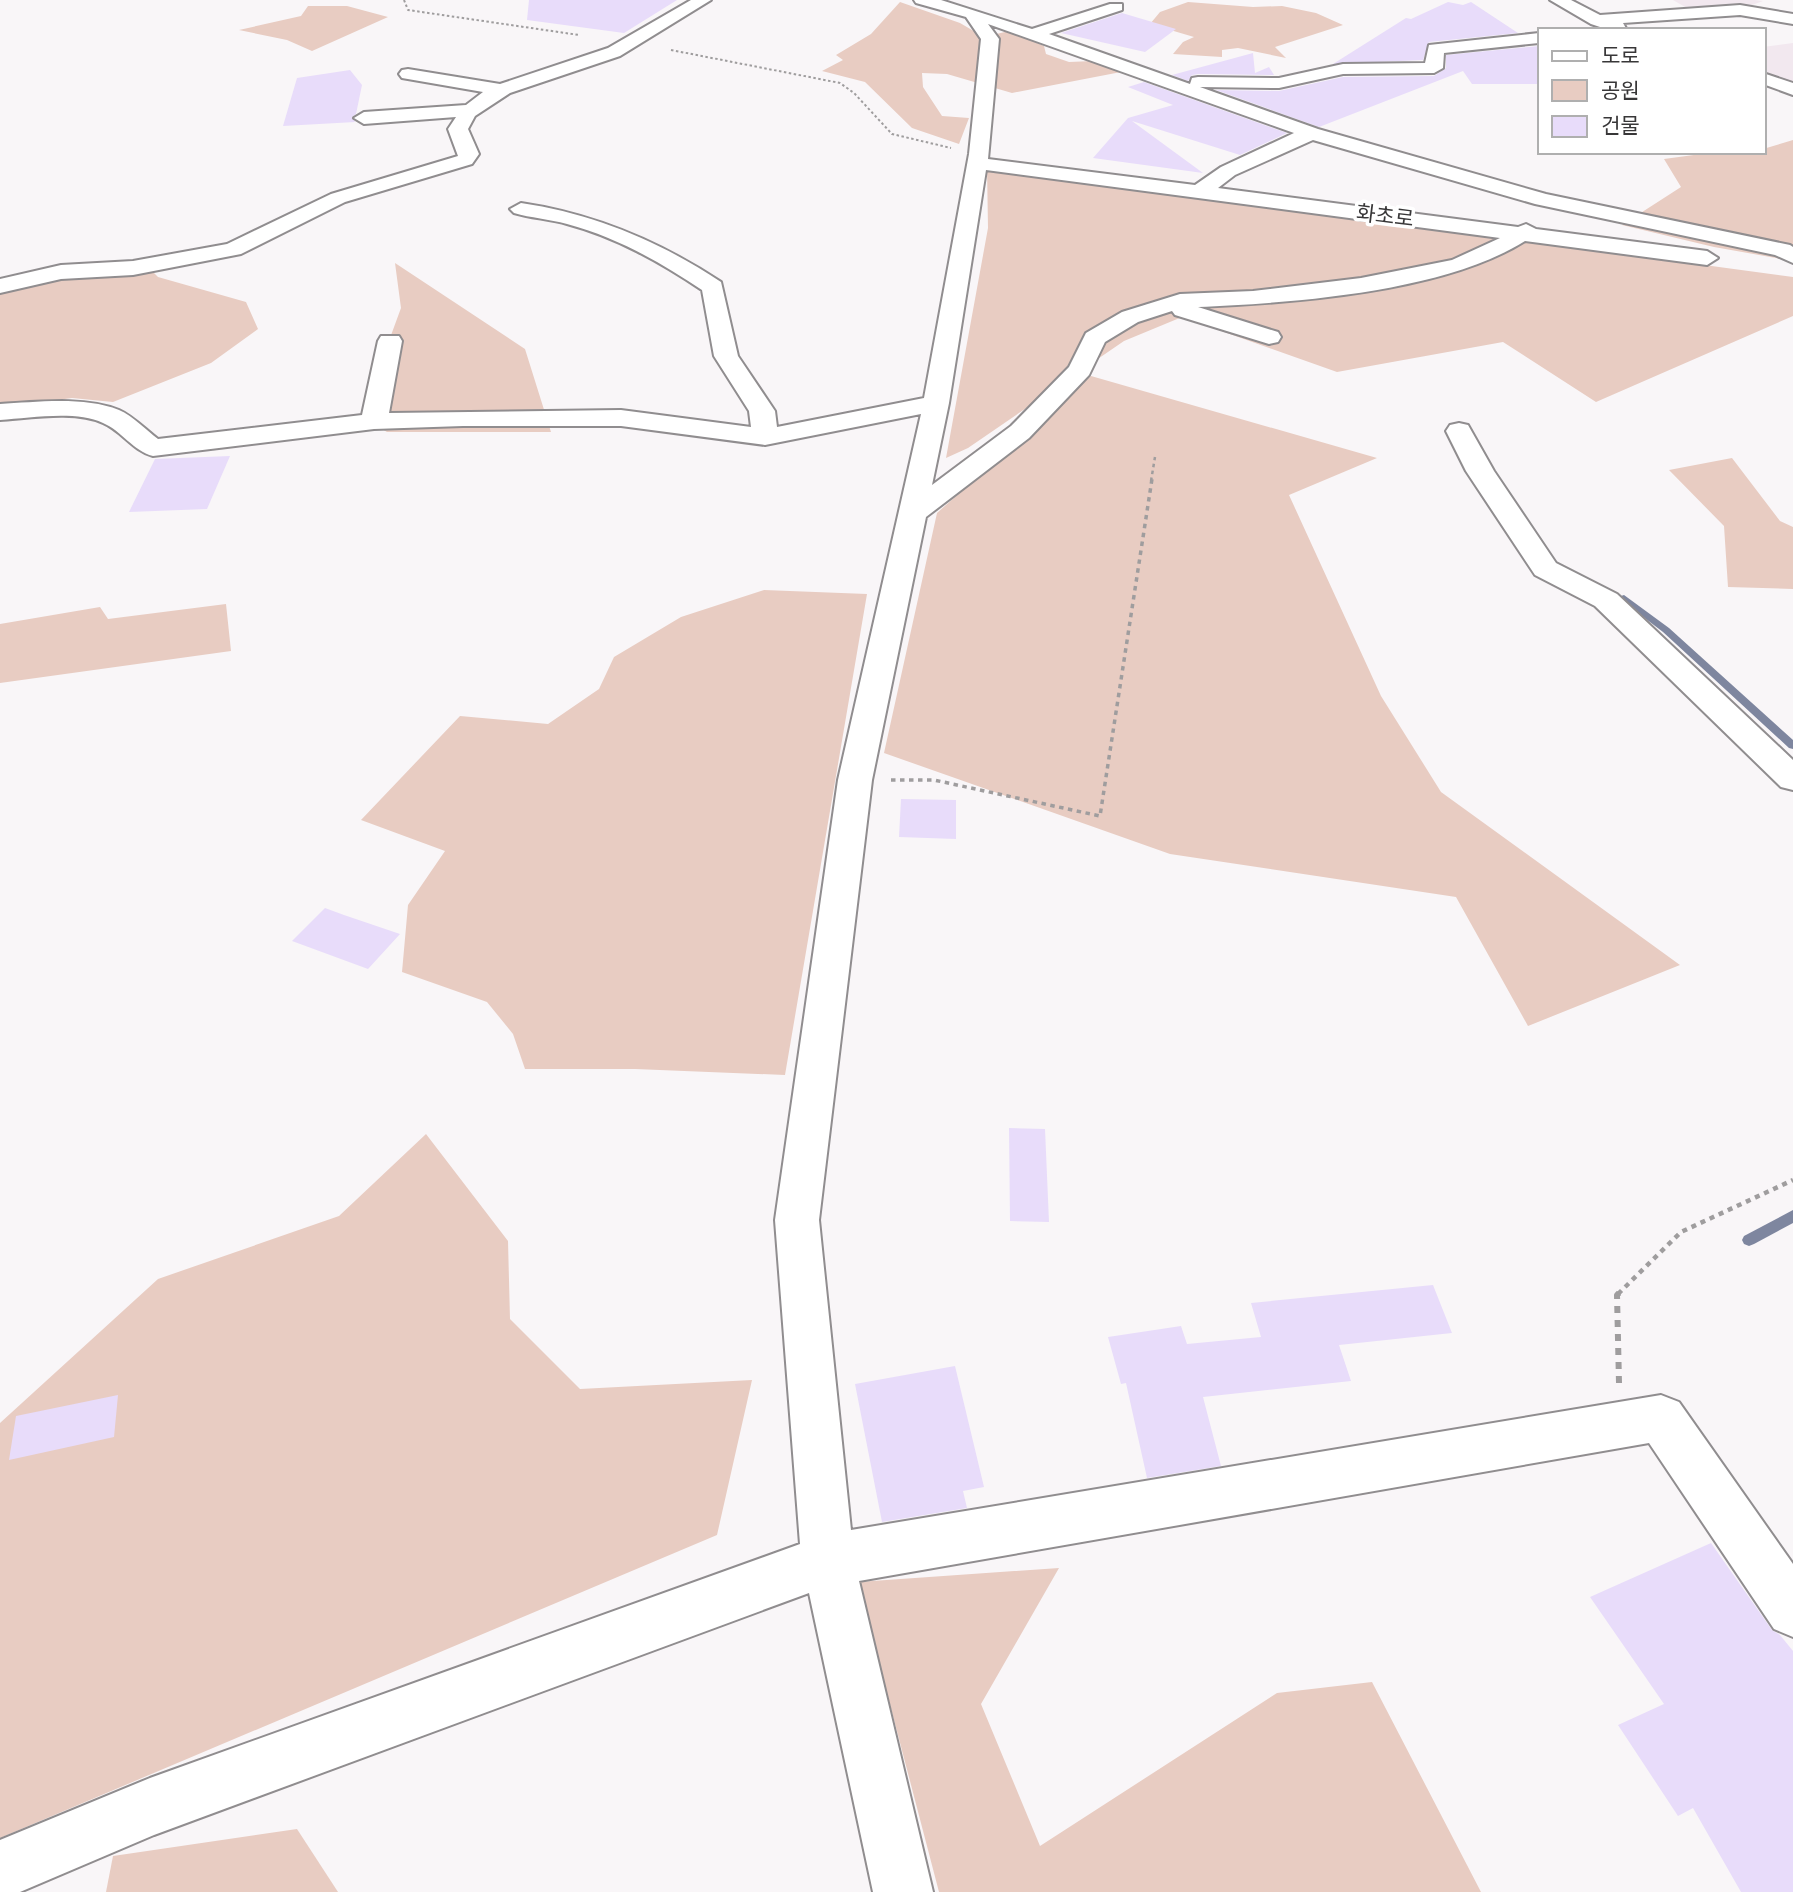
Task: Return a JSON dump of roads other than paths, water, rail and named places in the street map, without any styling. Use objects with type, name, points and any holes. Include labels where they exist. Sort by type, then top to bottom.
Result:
[{"type":"street","points":[[0,286],[61,272],[133,268],[233,249],[338,198],[465,160],[469,154],[458,129],[462,117],[500,90],[614,52],[703,0]]},
{"type":"street","points":[[922,0],[972,13],[1311,133],[1542,200],[1783,250],[1793,256]]},
{"type":"street","points":[[1558,0],[1597,20],[1620,28]]},
{"type":"street","points":[[1033,34],[1116,7]]},
{"type":"street","points":[[1597,20],[1740,10],[1793,19]]},
{"type":"street","points":[[903,1892],[828,1560],[797,1220],[855,780],[936,403],[978,159],[990,39],[972,13]]},
{"type":"street","points":[[1454,28],[1484,43]]},
{"type":"street","points":[[1170,82],[1279,83],[1343,69],[1434,68],[1435,49],[1538,38]]},
{"type":"street","points":[[408,74],[500,90]]},
{"type":"street","points":[[1765,79],[1793,89]]},
{"type":"street","points":[[364,118],[471,110]]},
{"type":"street","points":[[1199,192],[1227,171],[1311,133]]},
{"type":"street","name":"화초로","points":[[978,159],[1199,192],[1793,269]]},
{"type":"street","points":[[910,515],[1020,432],[1080,370],[1095,338],[1130,317],[1180,301],[1253,298],[1361,285],[1458,265],[1543,220],[1542,200]]},
{"type":"street","points":[[521,209],[556,213],[626,237],[685,267],[713,288],[726,356],[762,411],[765,437]]},
{"type":"street","points":[[1168,305],[1269,337]]},
{"type":"street","points":[[374,421],[390,341]]},
{"type":"street","points":[[0,412],[58,408],[111,416],[153,448],[374,421],[621,418],[765,437],[936,403]]},
{"type":"street","points":[[1459,431],[1480,471],[1545,569],[1606,600],[1793,779]]},
{"type":"street","points":[[0,1870],[150,1807],[828,1560],[1661,1419],[1793,1610]]},
{"type":"waterway","points":[[1624,598],[1666,630],[1793,746]]},
{"type":"waterway","points":[[1749,1240],[1793,1216]]}]
